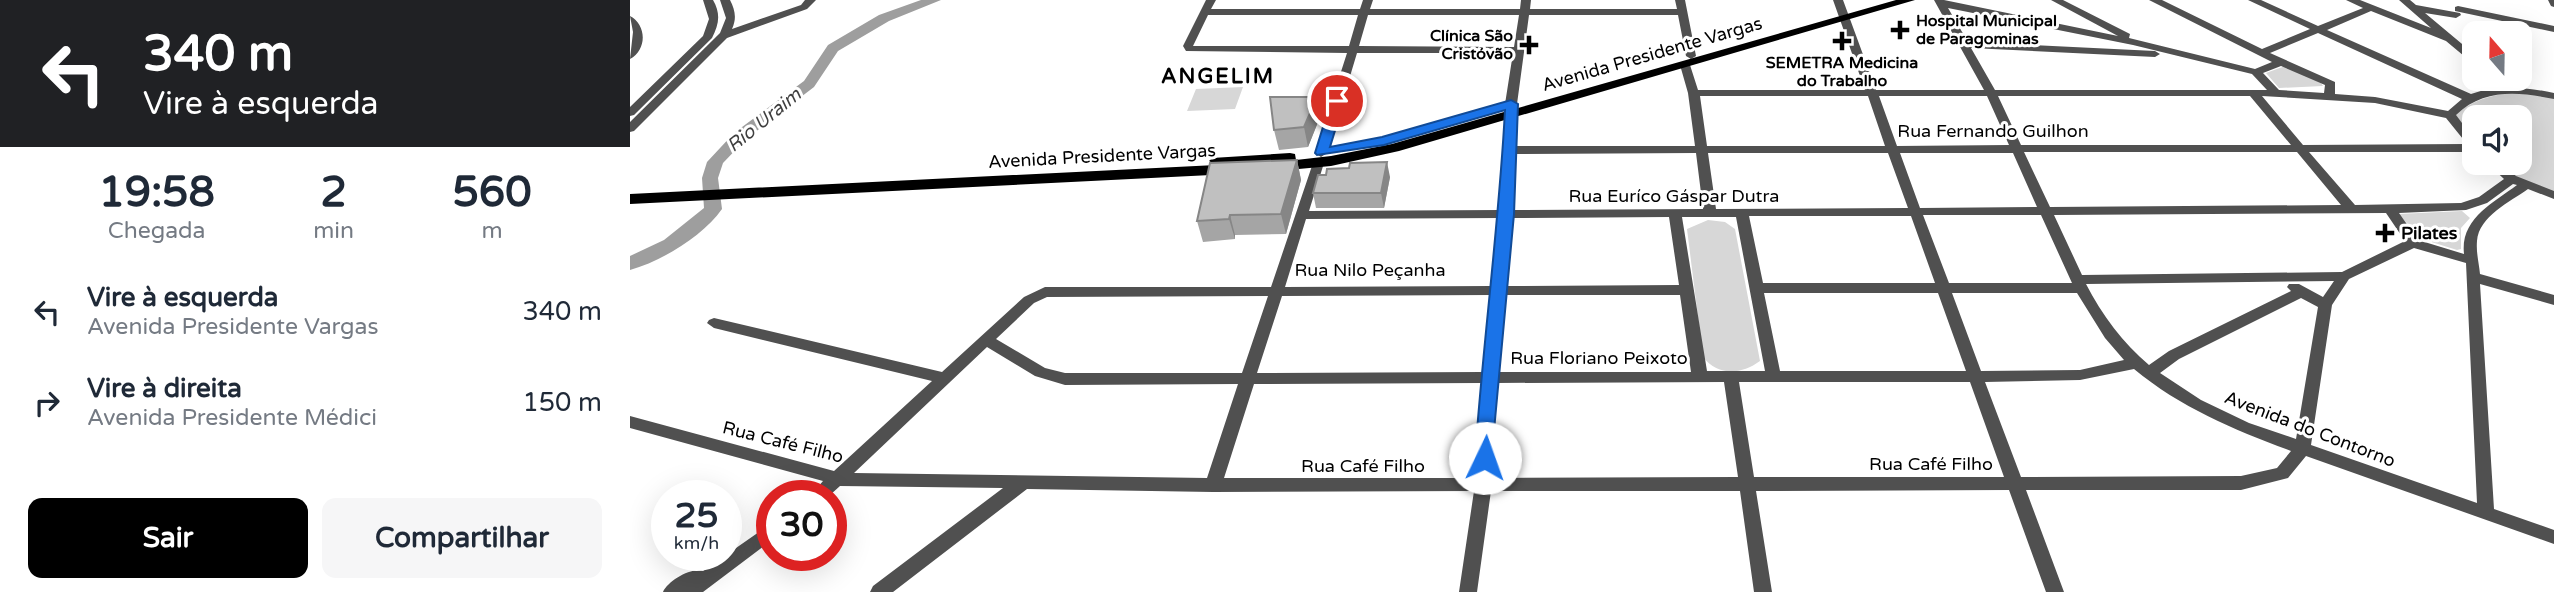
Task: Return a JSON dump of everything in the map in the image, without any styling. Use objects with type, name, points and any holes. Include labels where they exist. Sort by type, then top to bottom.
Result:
[{"type":"main road","name":"Avenida Presidente Vargas","points":[[677,193],[1320,158],[1394,148],[1511,108],[1688,60],[1841,10],[1885,0]]},
{"type":"main road","name":"Avenida Presidente Vargas","points":[[1841,10],[1909,0]]},
{"type":"main road","points":[[630,190],[677,193]]},
{"type":"main road","points":[[630,199],[677,193]]},
{"type":"street","points":[[630,113],[707,38],[714,26],[715,13],[708,0]]},
{"type":"street","points":[[630,129],[724,35],[731,24],[731,10],[725,0]]},
{"type":"street","points":[[707,38],[724,35],[804,6],[811,0]]},
{"type":"street","points":[[1211,0],[1188,46],[1204,51],[1520,50]]},
{"type":"street","points":[[1213,485],[1302,215],[1368,0]]},
{"type":"street","points":[[1468,592],[1483,485],[1489,377],[1507,214],[1511,108],[1525,0]]},
{"type":"street","points":[[1680,0],[1710,214]]},
{"type":"street","points":[[2056,0],[2123,34],[2133,48]]},
{"type":"street","points":[[2154,0],[2263,52],[2330,89],[2450,115],[2462,131]]},
{"type":"street","points":[[2253,0],[2470,98]]},
{"type":"street","points":[[2351,0],[2390,16],[2554,29]]},
{"type":"street","points":[[1941,2],[2133,48]]},
{"type":"street","name":"Avenida do Contorno","points":[[1941,2],[2018,148],[2079,284],[2110,334],[2143,368],[2196,404],[2244,428],[2554,537]]},
{"type":"street","points":[[2390,16],[2408,4]]},
{"type":"street","points":[[2408,4],[2455,23]]},
{"type":"street","points":[[2408,4],[2455,23]]},
{"type":"street","points":[[2263,52],[2371,8]]},
{"type":"street","points":[[1841,10],[2054,592]]},
{"type":"street","points":[[1205,12],[1682,12]]},
{"type":"street","points":[[630,19],[637,25],[639,36],[630,56]]},
{"type":"street","points":[[1965,45],[2133,48],[2174,53],[2256,72],[2276,93]]},
{"type":"street","points":[[2256,72],[2281,62]]},
{"type":"street","points":[[1694,93],[2254,94],[2330,89]]},
{"type":"street","points":[[2450,115],[2470,98],[2486,91]]},
{"type":"street","points":[[2528,91],[2554,96]]},
{"type":"street","points":[[2254,94],[2351,209]]},
{"type":"street","points":[[630,96],[665,95]]},
{"type":"street","name":"Rua Fernando Guilhon","points":[[1511,150],[2462,147]]},
{"type":"street","points":[[2508,175],[2554,195]]},
{"type":"street","points":[[2462,207],[2483,200],[2512,178]]},
{"type":"street","points":[[2486,514],[2474,269],[2470,240],[2482,218],[2526,185]]},
{"type":"street","points":[[2462,207],[2482,218]]},
{"type":"street","name":"Rua Euríco Gáspar Dutra","points":[[1302,215],[1915,213],[2462,207]]},
{"type":"street","points":[[2390,209],[2413,243],[2554,300]]},
{"type":"street","points":[[1675,214],[1700,377]]},
{"type":"street","points":[[1742,214],[1774,377]]},
{"type":"street","points":[[1756,288],[1942,289],[2344,276],[2413,243]]},
{"type":"street","points":[[2302,449],[2325,305],[2344,276]]},
{"type":"street","points":[[2285,278],[2299,293],[2325,305]]},
{"type":"street","name":"Rua Nilo Peçanha","points":[[987,340],[1029,300],[1054,290],[1686,290]]},
{"type":"street","points":[[2143,368],[2299,293]]},
{"type":"street","points":[[713,323],[943,378]]},
{"type":"street","points":[[840,479],[943,378],[987,340]]},
{"type":"street","name":"Rua Floriano Peixoto","points":[[987,340],[1040,372],[1065,379],[2080,375],[2143,368]]},
{"type":"street","points":[[1731,377],[1763,592]]},
{"type":"street","name":"Rua Café Filho","points":[[630,422],[840,479],[1021,484],[2241,483],[2281,473],[2302,449]]},
{"type":"street","points":[[879,592],[1021,484]]},
{"type":"street","points":[[672,592],[708,571]]},
{"type":"street","points":[[689,592],[715,571]]},
{"type":"shaded area","points":[[2285,66],[2323,86],[2279,88],[2266,73]]},
{"type":"shaded area","points":[[1243,87],[1235,109],[1187,111],[1196,89]]},
{"type":"shaded area","points":[[2526,92],[2554,98],[2554,192],[2527,185],[2512,175],[2532,175],[2532,105],[2469,105],[2506,94]]},
{"type":"shaded area","points":[[2462,110],[2462,127],[2453,117]]},
{"type":"shaded area","points":[[2462,211],[2470,218],[2461,228],[2461,249],[2457,250],[2422,239],[2398,214]]},
{"type":"shaded area","points":[[1708,220],[1725,222],[1735,229],[1760,361],[1738,371],[1716,368],[1703,357],[1687,229]]},
{"type":"building","points":[[1270,97],[1317,97],[1304,127],[1274,130]]},
{"type":"building","points":[[1297,160],[1281,214],[1230,215],[1229,219],[1197,221],[1210,163]]},
{"type":"building","points":[[1387,162],[1381,193],[1313,193],[1318,175],[1326,175],[1327,169],[1349,168],[1350,163]]},
{"type":"waterway","name":"Rio Uraim","points":[[630,264],[670,244],[705,218],[713,209],[714,197],[710,178],[715,162],[740,136],[809,84],[833,48],[884,18],[934,0]]},
{"type":"place","name":"Hospital Municipal de Paragominas","points":[[1900,30]]},
{"type":"place","name":"SEMETRA Medicina do Trabalho","points":[[1842,41]]},
{"type":"place","name":"Clínica São Cristóvão","points":[[1529,45]]},
{"type":"place","name":"Pilates","points":[[2385,233]]},
{"type":"district","name":"ANGELIM","points":[[1218,76]]},
{"type":"route","points":[[1337,101],[1321,153],[1384,141],[1511,104],[1507,214],[1489,377],[1485,458]]}]
